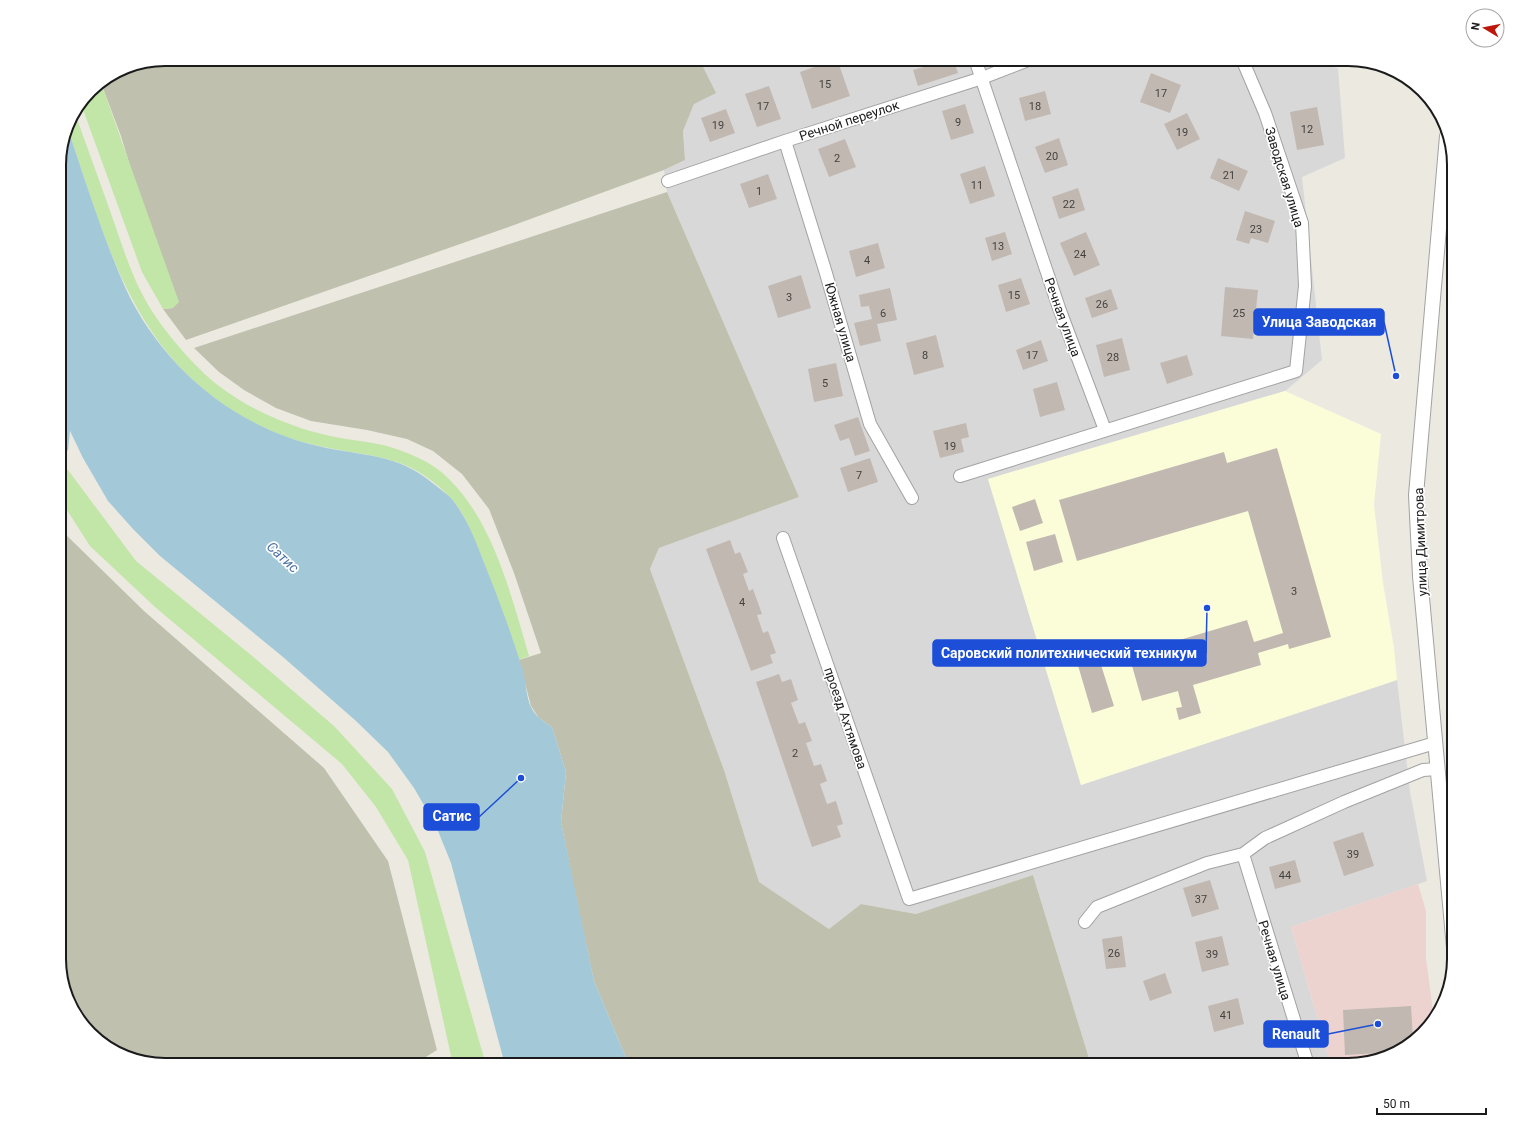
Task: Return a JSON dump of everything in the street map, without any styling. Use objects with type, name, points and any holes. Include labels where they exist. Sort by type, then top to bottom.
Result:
[{"type":"street","name":"Речная улица","points":[[978,66],[1057,301],[1105,430]]},
{"type":"street","name":"Речной переулок","points":[[668,181],[785,141],[982,78],[1013,66]]},
{"type":"street","name":"Заводская улица","points":[[1105,430],[1296,371],[1305,286],[1302,223],[1265,113],[1245,66]]},
{"type":"street","name":"Южная улица","points":[[785,141],[825,270],[870,424],[912,498]]},
{"type":"street","name":"улица Димитрова","points":[[1446,150],[1416,495],[1420,576],[1447,874]]},
{"type":"street","points":[[960,476],[1105,430]]},
{"type":"street","name":"проезд Ахтямова","points":[[783,538],[909,899],[1435,744]]},
{"type":"street","points":[[1086,922],[1097,907],[1207,863],[1243,854],[1264,838],[1344,802],[1423,770],[1437,768]]},
{"type":"street","name":"Речная улица","points":[[1243,854],[1306,1058]]},
{"type":"shaded area","points":[[165,66],[702,66],[716,93],[694,104],[683,131],[685,160],[664,170],[503,229],[186,340],[163,309],[173,308],[121,136],[103,88],[121,76],[133,71]]},
{"type":"shaded area","points":[[698,66],[1328,66],[1338,68],[1345,158],[1302,177],[1322,360],[1285,391],[988,479],[1081,785],[1397,680],[1410,792],[1427,881],[1291,927],[1329,1058],[1089,1058],[1033,875],[916,914],[861,904],[829,929],[759,882],[724,770],[650,569],[659,548],[799,497],[667,192],[664,170],[685,160],[683,131],[694,104]]},
{"type":"shaded area","points":[[667,192],[799,497],[659,548],[650,569],[724,770],[759,882],[829,929],[861,904],[916,914],[1033,875],[1089,1058],[626,1058],[594,981],[577,902],[561,822],[566,772],[552,727],[539,718],[531,706],[519,660],[541,653],[514,573],[489,509],[462,474],[433,451],[407,439],[367,430],[311,421],[276,408],[244,390],[219,372],[194,348]]},
{"type":"shaded area","points":[[1285,391],[1381,434],[1374,505],[1383,583],[1394,648],[1397,680],[1081,785],[988,479]]},
{"type":"shaded area","points":[[66,535],[144,611],[324,768],[388,861],[437,1050],[424,1058],[152,1057],[133,1053],[116,1045],[95,1029],[83,1014],[71,991],[66,965]]},
{"type":"shaded area","points":[[1418,884],[1426,911],[1426,958],[1433,1010],[1418,1029],[1408,1038],[1392,1048],[1373,1055],[1361,1057],[1329,1058],[1291,927]]},
{"type":"green space","points":[[103,88],[179,302],[173,308],[163,309],[142,272],[83,110]]},
{"type":"green space","points":[[77,119],[125,255],[137,284],[153,313],[180,348],[219,386],[245,403],[272,417],[315,432],[383,445],[401,450],[436,468],[450,480],[479,518],[490,540],[508,586],[529,656],[519,660],[493,585],[469,527],[456,504],[434,483],[419,472],[389,460],[301,442],[267,429],[234,412],[191,378],[167,352],[146,323],[114,260],[89,193],[70,136]]},
{"type":"green space","points":[[66,467],[136,561],[251,655],[334,726],[392,789],[425,852],[484,1058],[451,1058],[408,860],[376,807],[342,764],[155,607],[90,546],[66,509]]},
{"type":"water","points":[[70,136],[101,227],[125,287],[140,316],[180,367],[204,389],[230,408],[257,424],[287,437],[318,446],[393,461],[421,474],[447,494],[462,513],[475,539],[505,618],[523,671],[529,703],[537,716],[552,727],[566,772],[561,822],[594,981],[626,1058],[503,1058],[451,863],[436,826],[414,788],[388,752],[356,721],[283,657],[160,556],[108,501],[83,458],[66,423],[66,159]]},
{"type":"building","points":[[817,66],[839,66],[850,96],[812,109],[800,72]]},
{"type":"building","points":[[927,66],[956,66],[958,73],[918,86],[913,70]]},
{"type":"building","points":[[1151,73],[1181,85],[1170,113],[1140,102]]},
{"type":"building","points":[[769,86],[781,119],[757,127],[745,94]]},
{"type":"building","points":[[1045,91],[1051,114],[1025,121],[1019,98]]},
{"type":"building","points":[[965,104],[974,133],[951,140],[942,111]]},
{"type":"building","points":[[1317,107],[1324,145],[1297,150],[1290,112]]},
{"type":"building","points":[[726,109],[735,133],[710,142],[701,118]]},
{"type":"building","points":[[1187,113],[1200,139],[1177,150],[1164,124]]},
{"type":"building","points":[[1059,138],[1068,165],[1045,173],[1035,147]]},
{"type":"building","points":[[845,139],[856,167],[829,177],[818,149]]},
{"type":"building","points":[[1218,158],[1248,171],[1239,191],[1210,178]]},
{"type":"building","points":[[985,166],[995,196],[970,204],[960,174]]},
{"type":"building","points":[[768,174],[777,199],[749,208],[740,184]]},
{"type":"building","points":[[1078,188],[1085,210],[1059,219],[1052,197]]},
{"type":"building","points":[[1245,211],[1275,221],[1268,243],[1251,238],[1249,244],[1236,240]]},
{"type":"building","points":[[1005,232],[1012,254],[992,261],[985,238]]},
{"type":"building","points":[[1086,232],[1100,265],[1074,276],[1060,243]]},
{"type":"building","points":[[878,243],[885,268],[856,277],[849,251]]},
{"type":"building","points":[[801,275],[811,308],[778,318],[768,286]]},
{"type":"building","points":[[1021,278],[1030,304],[1006,312],[998,285]]},
{"type":"building","points":[[1225,287],[1258,290],[1253,339],[1221,336]]},
{"type":"building","points":[[890,288],[897,320],[877,324],[881,341],[860,346],[854,323],[872,319],[869,306],[861,307],[859,295]]},
{"type":"building","points":[[1111,289],[1118,309],[1092,318],[1085,298]]},
{"type":"building","points":[[936,335],[944,367],[914,375],[906,343]]},
{"type":"building","points":[[1122,338],[1130,370],[1104,377],[1096,345]]},
{"type":"building","points":[[1041,340],[1048,361],[1023,370],[1016,350]]},
{"type":"building","points":[[1187,355],[1193,375],[1167,384],[1160,363]]},
{"type":"building","points":[[836,363],[843,396],[814,402],[808,369]]},
{"type":"building","points":[[1057,382],[1065,410],[1040,417],[1033,389]]},
{"type":"building","points":[[858,417],[870,451],[855,456],[849,438],[840,441],[834,425]]},
{"type":"building","points":[[966,423],[969,437],[961,439],[964,452],[940,458],[933,431]]},
{"type":"building","points":[[1277,448],[1331,637],[1289,649],[1288,644],[1258,653],[1261,665],[1193,685],[1201,713],[1179,720],[1176,708],[1182,707],[1178,691],[1142,701],[1129,655],[1247,620],[1254,642],[1283,633],[1248,511],[1077,561],[1059,500],[1224,452],[1227,463]]},
{"type":"building","points":[[870,458],[878,482],[848,492],[840,468]]},
{"type":"building","points":[[1035,499],[1043,523],[1020,531],[1012,507]]},
{"type":"building","points":[[1055,534],[1063,562],[1034,571],[1026,542]]},
{"type":"building","points":[[730,540],[735,554],[740,552],[748,572],[743,574],[749,591],[753,589],[762,614],[757,615],[763,633],[768,631],[776,653],[770,655],[773,663],[751,671],[706,549]]},
{"type":"building","points":[[1095,646],[1114,706],[1092,713],[1074,652]]},
{"type":"building","points":[[779,674],[782,682],[791,679],[798,700],[791,703],[799,724],[805,722],[812,741],[806,743],[814,766],[821,764],[827,781],[820,784],[827,804],[836,801],[843,824],[837,826],[841,837],[812,847],[756,682]]},
{"type":"building","points":[[1363,832],[1374,866],[1344,876],[1333,842]]},
{"type":"building","points":[[1295,860],[1301,882],[1275,889],[1269,867]]},
{"type":"building","points":[[1210,880],[1219,909],[1192,917],[1183,888]]},
{"type":"building","points":[[1122,936],[1126,967],[1106,969],[1102,939]]},
{"type":"building","points":[[1222,936],[1229,965],[1202,972],[1195,942]]},
{"type":"building","points":[[1165,973],[1172,993],[1150,1001],[1143,981]]},
{"type":"building","points":[[1238,998],[1244,1024],[1214,1032],[1208,1006]]},
{"type":"building","points":[[1411,1006],[1413,1034],[1392,1048],[1378,1053],[1345,1055],[1343,1010]]},
{"type":"waterway","points":[[66,449],[68,427]]},
{"type":"place","name":"Улица Заводская","points":[[1396,376]]},
{"type":"place","name":"Саровский политехнический техникум","points":[[1207,608]]},
{"type":"place","name":"Сатис","points":[[521,778]]},
{"type":"place","name":"Renault","points":[[1378,1024]]}]
